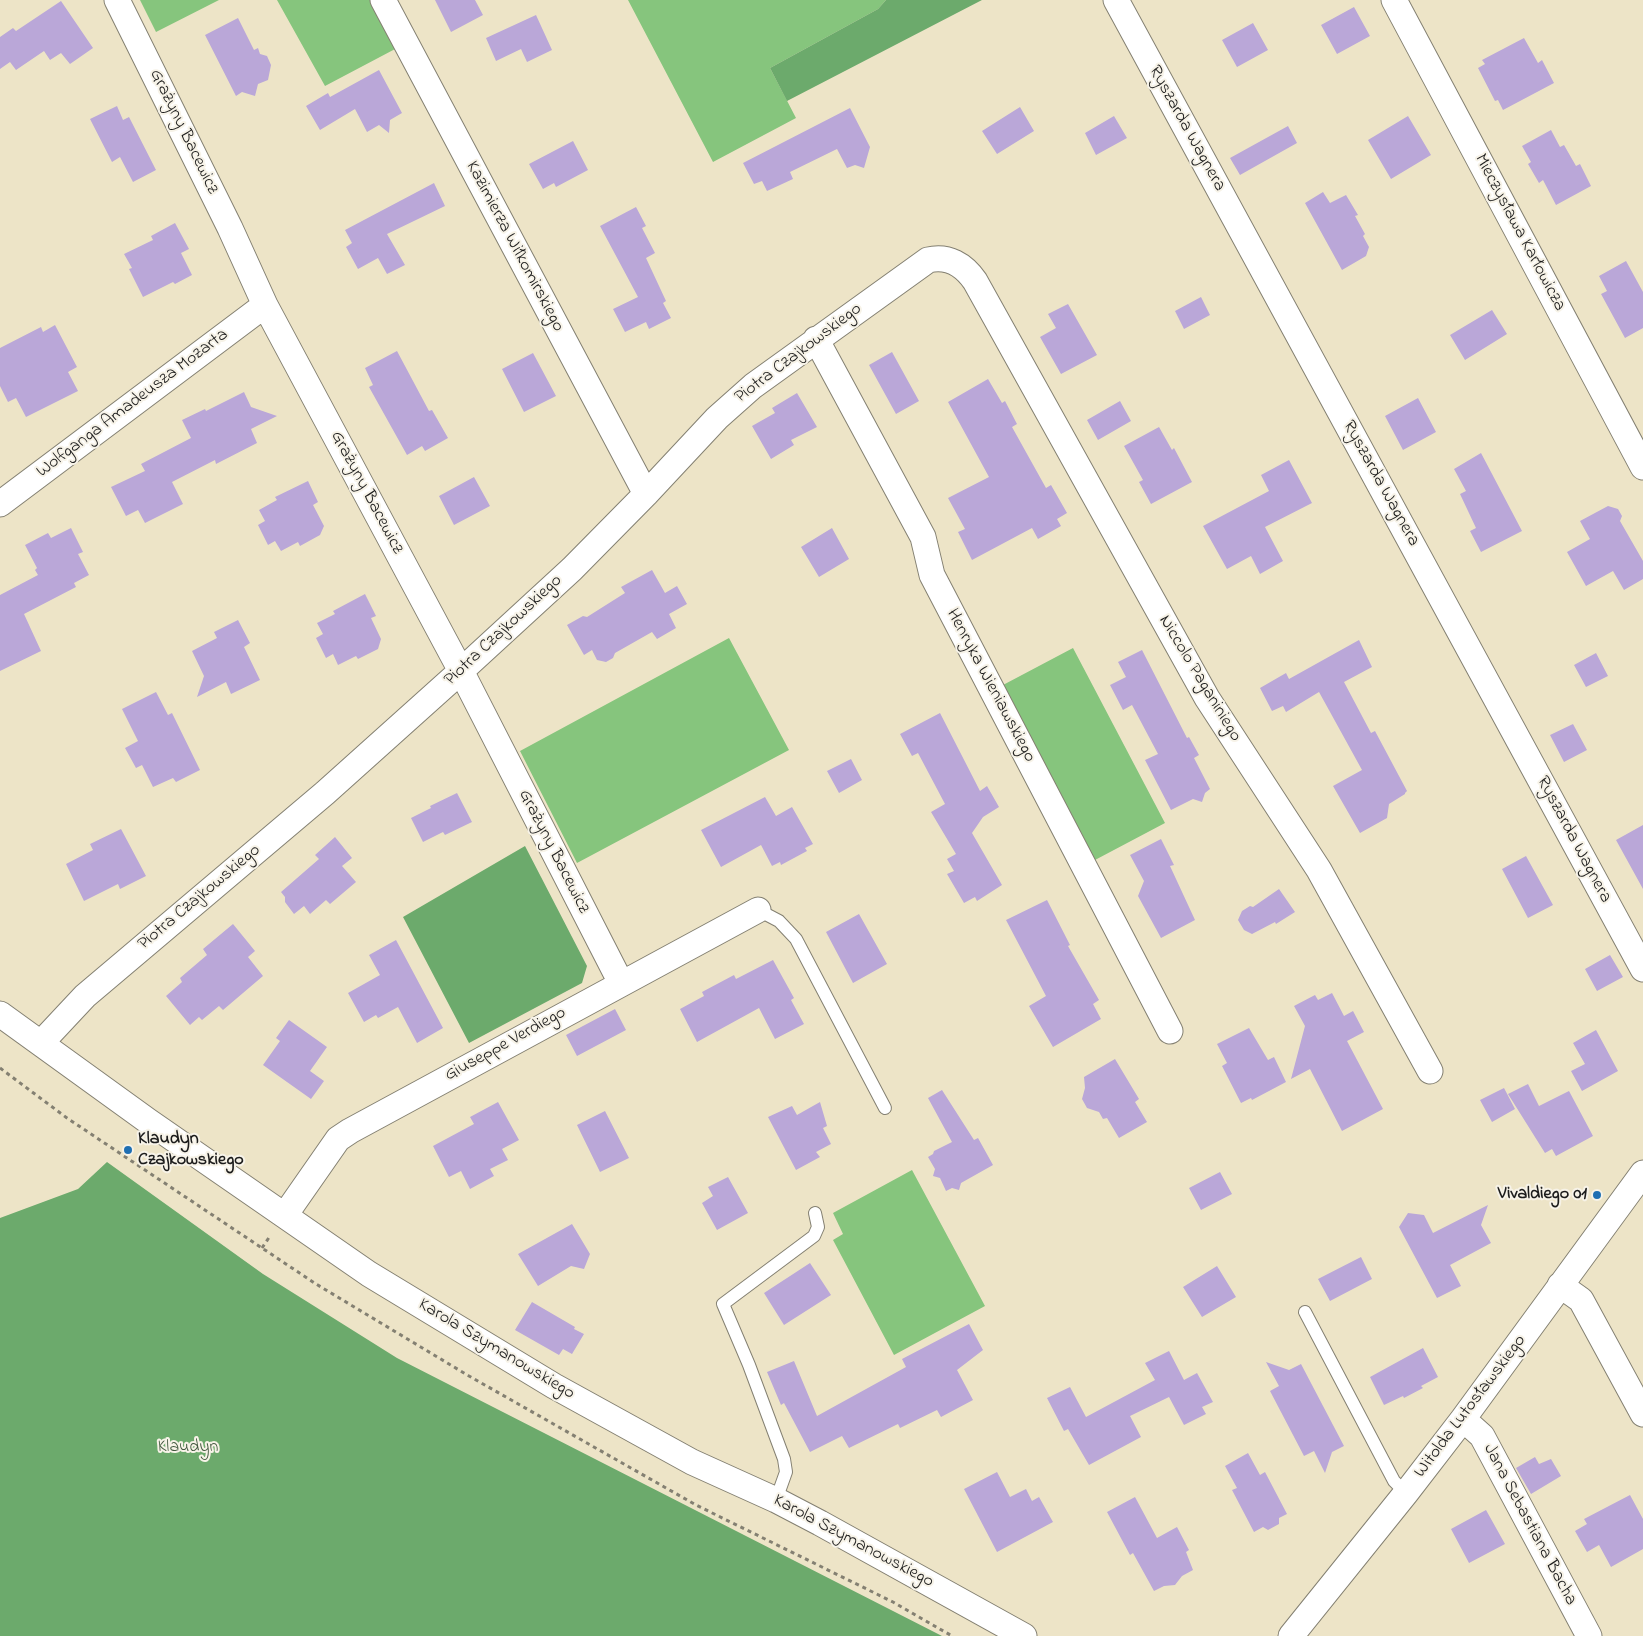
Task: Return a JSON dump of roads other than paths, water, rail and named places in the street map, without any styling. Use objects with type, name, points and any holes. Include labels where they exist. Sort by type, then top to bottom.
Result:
[{"type":"street","name":"Grażyny Bacewicz","points":[[117,0],[230,228],[265,305],[461,671],[621,983]]},
{"type":"street","name":"Kazimierza Wiłkomirskiego","points":[[383,0],[646,494]]},
{"type":"street","name":"Ryszarda Wagnera","points":[[1116,0],[1643,969]]},
{"type":"street","name":"Mieczysława Karłowicza","points":[[1394,0],[1643,467]]},
{"type":"street","name":"Piotra Czajkowskiego","points":[[41,1043],[85,996],[325,793],[461,671],[572,568],[646,494],[717,418],[752,386],[928,260],[938,258],[956,262],[969,272],[975,282]]},
{"type":"street","name":"Niccolo Paganiniego","points":[[975,282],[1207,698],[1318,870],[1430,1071]]},
{"type":"street","name":"Wolfganga Amadeusza Mozarta","points":[[0,504],[265,305]]},
{"type":"street","name":"Henryka Wieniawskiego","points":[[816,339],[923,537],[932,575],[1170,1031]]},
{"type":"street","name":"Giuseppe Verdiego","points":[[285,1215],[331,1148],[338,1139],[350,1130],[758,910]]},
{"type":"street","name":"Karola Szymanowskiego","points":[[0,1014],[148,1121],[369,1274],[554,1386],[692,1462],[776,1500],[869,1549],[1024,1636]]},
{"type":"street","name":"Witolda Lutosławskiego","points":[[1291,1636],[1463,1419],[1643,1173]]},
{"type":"street","points":[[1560,1285],[1581,1300],[1643,1414]]},
{"type":"street","name":"Jana Sebastiana Bacha","points":[[1463,1419],[1482,1436],[1589,1636]]},
{"type":"lane","points":[[758,910],[779,921],[796,938],[885,1108]]},
{"type":"lane","points":[[776,1500],[786,1472],[784,1459],[723,1304],[814,1236],[818,1227],[815,1213]]},
{"type":"lane","points":[[1305,1312],[1394,1481],[1406,1493]]},
{"type":"place","name":"Klaudyn Czajkowskiego","points":[[128,1150]]},
{"type":"place","name":"Vivaldiego 01","points":[[1597,1195]]},
{"type":"park label","name":"Klaudyn","points":[[188,1448]]}]
